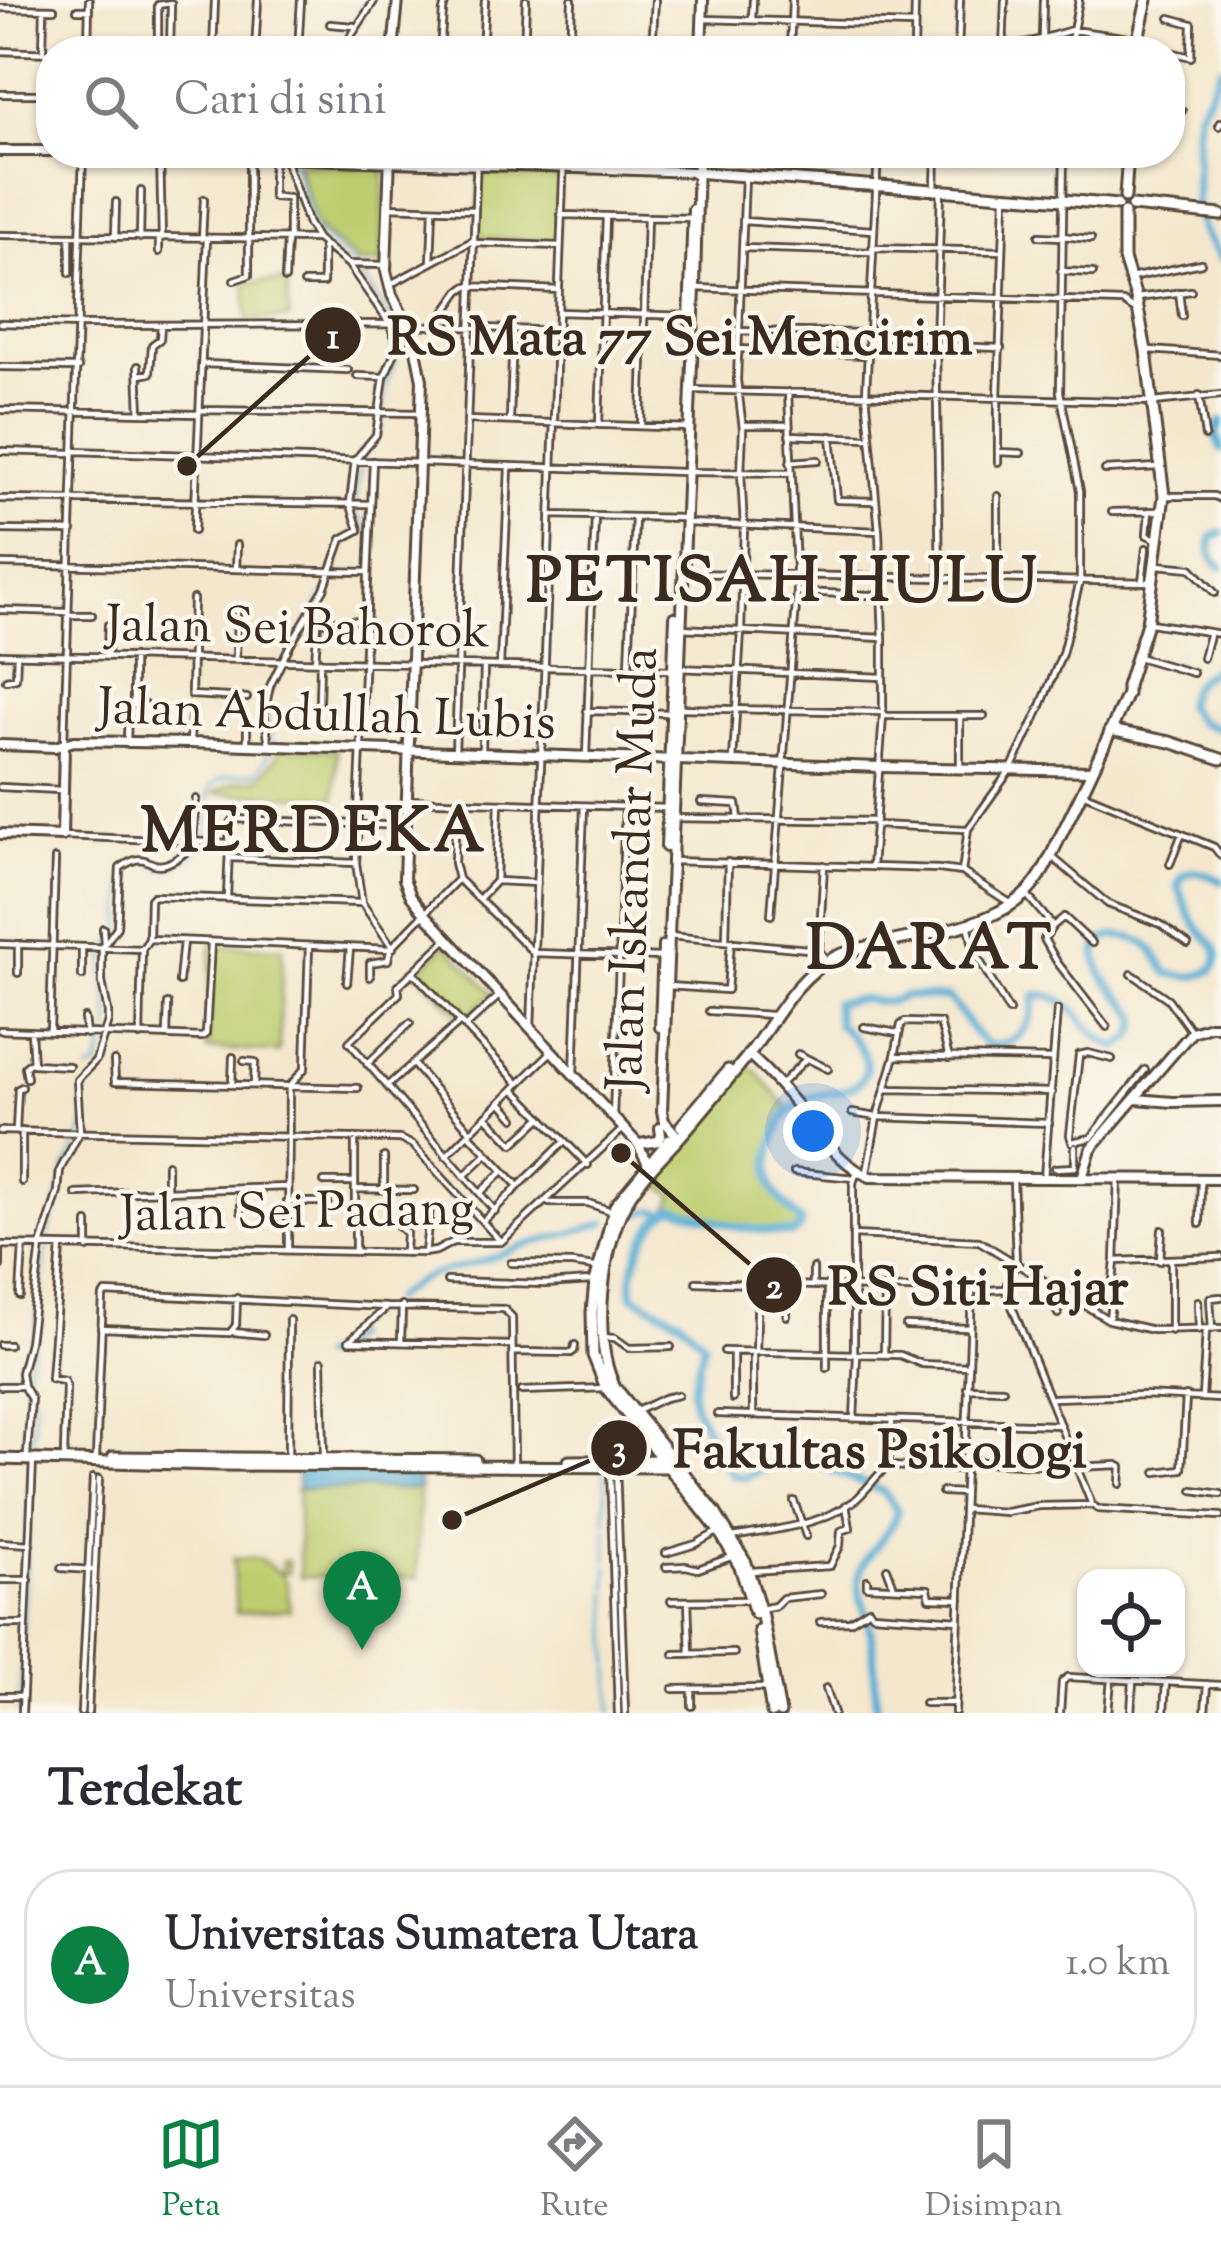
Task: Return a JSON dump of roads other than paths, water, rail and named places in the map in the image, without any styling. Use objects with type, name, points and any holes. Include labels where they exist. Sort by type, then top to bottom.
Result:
[{"type":"main road","points":[[1138,36],[1147,0]]},
{"type":"main road","points":[[714,168],[745,176],[1216,215]]},
{"type":"main road","points":[[776,1713],[757,1602],[749,1571],[732,1537],[606,1388],[593,1354],[595,1282],[626,1203],[777,1009],[809,975],[852,950],[968,923],[1012,904],[1026,893],[1051,856],[1082,793],[1128,692],[1148,623],[1148,582],[1157,565],[1164,511],[1146,350],[1123,249],[1127,168]]},
{"type":"main road","points":[[1110,730],[1221,756]]},
{"type":"main road","points":[[1110,730],[1180,739],[1221,756]]},
{"type":"main road","points":[[776,1713],[768,1688],[757,1602],[719,1531],[610,1378],[601,1312],[602,1269],[614,1212],[625,1191],[748,1054],[773,1022],[777,1009]]},
{"type":"main road","points":[[648,1464],[651,1443]]},
{"type":"main road","points":[[0,1457],[64,1455],[96,1470]]},
{"type":"main road","points":[[31,1457],[96,1470],[292,1462],[673,1466]]},
{"type":"main road","points":[[514,1464],[673,1466]]},
{"type":"street","points":[[88,36],[89,0]]},
{"type":"street","points":[[213,36],[214,0]]},
{"type":"street","points":[[256,36],[258,0]]},
{"type":"street","points":[[299,36],[301,0]]},
{"type":"street","points":[[349,36],[375,0]]},
{"type":"street","points":[[394,36],[398,0]]},
{"type":"street","points":[[441,36],[446,0]]},
{"type":"street","points":[[483,36],[484,0]]},
{"type":"street","points":[[525,36],[526,0]]},
{"type":"street","points":[[571,36],[572,0]]},
{"type":"street","points":[[653,36],[655,0]]},
{"type":"street","points":[[702,36],[703,0]]},
{"type":"street","points":[[752,21],[753,0]]},
{"type":"street","points":[[791,36],[792,0]]},
{"type":"street","points":[[914,36],[915,0]]},
{"type":"street","points":[[959,36],[960,0]]},
{"type":"street","points":[[1002,36],[1005,0]]},
{"type":"street","points":[[1042,36],[1043,0]]},
{"type":"street","points":[[1071,36],[1079,0]]},
{"type":"street","points":[[158,36],[158,5],[171,2],[170,36]]},
{"type":"street","points":[[0,8],[53,9]]},
{"type":"street","points":[[44,9],[46,36]]},
{"type":"street","points":[[76,10],[89,10]]},
{"type":"street","points":[[1170,18],[1192,24],[1191,56],[1185,55]]},
{"type":"street","points":[[703,19],[914,25]]},
{"type":"street","points":[[330,24],[354,26]]},
{"type":"street","points":[[1046,36],[1072,29],[1100,36]]},
{"type":"street","points":[[0,51],[36,52]]},
{"type":"street","points":[[0,94],[36,94]]},
{"type":"street","points":[[0,151],[36,151]]},
{"type":"street","points":[[62,836],[82,168]]},
{"type":"street","points":[[159,253],[160,168]]},
{"type":"street","points":[[234,280],[249,274],[251,168]]},
{"type":"street","points":[[273,168],[273,196],[289,198],[285,279]]},
{"type":"street","points":[[292,168],[308,224],[320,242],[353,264],[386,265]]},
{"type":"street","points":[[269,746],[265,707],[271,686],[324,589],[343,538],[358,532],[354,503],[358,460],[376,435],[383,413],[384,377],[398,343],[400,324],[386,265],[390,168]]},
{"type":"street","points":[[455,752],[477,168]]},
{"type":"street","points":[[531,1028],[563,168]]},
{"type":"street","name":"Jalan Iskandar Muda","points":[[687,428],[698,168]]},
{"type":"street","name":"Jalan Iskandar Muda","points":[[673,1141],[660,1128],[658,1109],[667,986],[667,808],[698,168]]},
{"type":"street","points":[[872,867],[883,714],[879,531],[866,393],[877,168]]},
{"type":"street","points":[[937,168],[940,579]]},
{"type":"street","points":[[962,872],[968,829],[1011,769],[1062,654],[1079,580],[1080,491],[1060,400],[1064,168]]},
{"type":"street","points":[[733,761],[742,631],[738,349],[745,176]]},
{"type":"street","points":[[140,238],[141,191]]},
{"type":"street","points":[[998,462],[1005,194]]},
{"type":"street","points":[[194,531],[204,325],[204,199]]},
{"type":"street","points":[[115,237],[116,202]]},
{"type":"street","points":[[388,207],[475,210]]},
{"type":"street","points":[[431,263],[433,208]]},
{"type":"street","points":[[561,214],[692,218]]},
{"type":"street","points":[[598,424],[606,216]]},
{"type":"street","points":[[640,425],[647,217]]},
{"type":"street","points":[[743,221],[873,230]]},
{"type":"street","points":[[0,235],[320,242]]},
{"type":"street","points":[[70,236],[70,273]]},
{"type":"street","points":[[1039,236],[1091,238]]},
{"type":"street","points":[[304,283],[322,283],[320,242]]},
{"type":"street","points":[[389,285],[474,242],[560,246]]},
{"type":"street","points":[[742,248],[1003,251]]},
{"type":"street","points":[[1134,288],[1202,263]]},
{"type":"street","points":[[353,264],[418,350],[422,380],[404,879],[425,914],[638,1144],[648,1164]]},
{"type":"street","points":[[1061,271],[1094,273]]},
{"type":"street","points":[[436,325],[460,291],[473,285],[559,290]]},
{"type":"street","points":[[692,288],[1123,302],[1134,288]]},
{"type":"street","points":[[1134,288],[1190,290]]},
{"type":"street","points":[[1179,292],[1182,316]]},
{"type":"street","points":[[1123,302],[1140,315]]},
{"type":"street","points":[[558,312],[689,316]]},
{"type":"street","points":[[0,323],[400,324],[557,331]]},
{"type":"street","points":[[140,375],[150,373],[152,345],[160,339],[161,325]]},
{"type":"street","points":[[510,422],[513,330]]},
{"type":"street","points":[[739,331],[868,334]]},
{"type":"street","points":[[868,343],[1001,348]]},
{"type":"street","points":[[738,349],[867,355]]},
{"type":"street","points":[[1146,350],[1221,356]]},
{"type":"street","points":[[202,364],[348,370]]},
{"type":"street","points":[[138,366],[140,412]]},
{"type":"street","points":[[0,367],[78,368]]},
{"type":"street","points":[[357,376],[384,377]]},
{"type":"street","points":[[691,390],[1154,402],[1221,394]]},
{"type":"street","points":[[771,915],[797,592],[788,392]]},
{"type":"street","points":[[1199,395],[1205,436]]},
{"type":"street","points":[[0,410],[421,413]]},
{"type":"street","points":[[467,420],[687,428]]},
{"type":"street","points":[[742,425],[789,425]]},
{"type":"street","points":[[789,435],[870,438]]},
{"type":"street","points":[[831,436],[837,500],[875,501]]},
{"type":"street","points":[[0,451],[791,473]]},
{"type":"street","points":[[998,452],[1022,453]]},
{"type":"street","points":[[790,462],[818,460]]},
{"type":"street","points":[[373,461],[356,862],[362,903],[392,949]]},
{"type":"street","points":[[500,666],[509,466]]},
{"type":"street","points":[[1105,470],[1162,467]]},
{"type":"street","points":[[998,496],[998,581]]},
{"type":"street","points":[[1164,496],[1221,499]]},
{"type":"street","points":[[0,499],[371,503]]},
{"type":"street","points":[[1149,511],[1147,535],[1160,540]]},
{"type":"street","points":[[1112,512],[1164,511]]},
{"type":"street","points":[[550,514],[879,531]]},
{"type":"street","points":[[586,756],[595,516]]},
{"type":"street","points":[[629,669],[635,517]]},
{"type":"street","points":[[0,530],[72,531]]},
{"type":"street","points":[[236,569],[237,544]]},
{"type":"street","points":[[680,572],[1148,582],[1146,548]]},
{"type":"street","points":[[0,564],[368,572]]},
{"type":"street","points":[[1157,565],[1191,568],[1215,593]]},
{"type":"street","name":"Jalan Iskandar Muda","points":[[676,669],[680,572]]},
{"type":"street","points":[[797,592],[848,594]]},
{"type":"street","points":[[859,595],[882,596]]},
{"type":"street","points":[[194,599],[191,696],[247,698]]},
{"type":"street","points":[[236,659],[237,608]]},
{"type":"street","points":[[0,610],[92,614]]},
{"type":"street","points":[[319,703],[318,622],[366,620]]},
{"type":"street","points":[[1148,623],[1221,634]]},
{"type":"street","points":[[107,655],[108,625],[127,625]]},
{"type":"street","points":[[680,628],[883,638]]},
{"type":"street","points":[[1203,658],[1210,633]]},
{"type":"street","name":"Jalan Sei Bahorok","points":[[0,654],[883,677]]},
{"type":"street","points":[[6,680],[16,677],[17,655]]},
{"type":"street","points":[[133,656],[133,705]]},
{"type":"street","points":[[1138,657],[1193,673]]},
{"type":"street","points":[[482,753],[484,666]]},
{"type":"street","points":[[128,742],[128,709],[145,705]]},
{"type":"street","points":[[587,711],[735,709],[984,716]]},
{"type":"street","points":[[960,716],[960,768]]},
{"type":"street","points":[[190,743],[191,717]]},
{"type":"street","points":[[247,722],[247,745]]},
{"type":"street","name":"Jalan Abdullah Lubis","points":[[0,745],[190,743],[1092,771]]},
{"type":"street","name":"Jalan Iskandar Muda","points":[[672,760],[673,818],[662,957],[662,1111],[673,1141]]},
{"type":"street","points":[[0,787],[63,790]]},
{"type":"street","points":[[1082,793],[1214,847],[1221,856]]},
{"type":"street","points":[[196,799],[200,842]]},
{"type":"street","points":[[405,800],[667,808]]},
{"type":"street","points":[[456,802],[458,879],[534,953],[662,957]]},
{"type":"street","points":[[701,802],[737,804],[739,818]]},
{"type":"street","points":[[479,899],[496,881],[499,803]]},
{"type":"street","points":[[574,1074],[584,806]]},
{"type":"street","points":[[613,1117],[625,807]]},
{"type":"street","points":[[227,898],[234,818],[404,826]]},
{"type":"street","points":[[673,818],[968,829]]},
{"type":"street","points":[[0,834],[230,843]]},
{"type":"street","points":[[1170,864],[1182,834]]},
{"type":"street","points":[[106,947],[117,927],[121,866],[142,858],[165,864],[200,842]]},
{"type":"street","points":[[1051,856],[1108,904],[1160,924],[1188,944]]},
{"type":"street","points":[[229,858],[356,862]]},
{"type":"street","points":[[50,1031],[55,859]]},
{"type":"street","points":[[668,861],[962,872],[1012,904]]},
{"type":"street","points":[[667,986],[728,989],[728,862]]},
{"type":"street","points":[[824,865],[819,950],[827,961]]},
{"type":"street","points":[[370,977],[370,963],[388,961],[392,949],[458,879]]},
{"type":"street","points":[[496,881],[537,883]]},
{"type":"street","points":[[1026,893],[1053,926]]},
{"type":"street","points":[[140,1036],[142,949],[149,939],[153,896],[362,903]]},
{"type":"street","points":[[1091,943],[1066,918],[1044,938],[1107,1027]]},
{"type":"street","points":[[968,923],[974,952],[1009,1011]]},
{"type":"street","points":[[22,1713],[31,1399],[21,1373],[60,1170],[83,1132],[77,1081],[96,1060],[107,1035],[103,928]]},
{"type":"street","points":[[668,936],[819,950]]},
{"type":"street","points":[[448,938],[349,1041],[495,1210]]},
{"type":"street","points":[[149,939],[392,949]]},
{"type":"street","points":[[179,982],[183,941]]},
{"type":"street","points":[[0,1030],[202,1036],[206,1034],[211,942]]},
{"type":"street","points":[[0,944],[142,949]]},
{"type":"street","points":[[18,944],[18,974]]},
{"type":"street","points":[[288,1249],[289,1087],[305,1068],[310,946]]},
{"type":"street","points":[[82,947],[82,976]]},
{"type":"street","points":[[347,983],[350,948]]},
{"type":"street","points":[[413,973],[587,1165]]},
{"type":"street","points":[[1132,974],[1168,999],[1192,1032]]},
{"type":"street","points":[[387,1086],[500,995]]},
{"type":"street","points":[[167,1036],[168,1004]]},
{"type":"street","points":[[513,1009],[532,1004]]},
{"type":"street","points":[[709,1011],[777,1009]]},
{"type":"street","points":[[1044,1179],[1057,1010]]},
{"type":"street","points":[[84,1018],[86,1034]]},
{"type":"street","points":[[367,1064],[410,1023]]},
{"type":"street","points":[[854,1419],[854,1235],[859,1175],[901,1024],[940,1023],[949,1058]]},
{"type":"street","points":[[1085,1178],[1093,1150],[1192,1032],[1221,1026]]},
{"type":"street","points":[[864,1027],[898,1033]]},
{"type":"street","points":[[32,1031],[32,1062]]},
{"type":"street","points":[[342,1055],[351,1047]]},
{"type":"street","points":[[446,1156],[552,1051]]},
{"type":"street","points":[[748,1054],[859,1175]]},
{"type":"street","points":[[798,1054],[828,1070]]},
{"type":"street","points":[[1055,1168],[1075,1167],[1070,1135],[1079,1055],[1112,1059]]},
{"type":"street","points":[[232,1085],[233,1057]]},
{"type":"street","points":[[895,1057],[1053,1060]]},
{"type":"street","points":[[783,1089],[806,1059]]},
{"type":"street","points":[[114,1061],[115,1082],[358,1088]]},
{"type":"street","points":[[244,1061],[255,1062],[254,1085]]},
{"type":"street","points":[[27,1078],[26,1065],[32,1062],[69,1066]]},
{"type":"street","points":[[412,1064],[518,1186]]},
{"type":"street","points":[[1075,1144],[1091,1138],[1145,1070]]},
{"type":"street","points":[[22,1088],[18,1089],[22,1182]]},
{"type":"street","points":[[885,1089],[1052,1092]]},
{"type":"street","points":[[1135,1098],[1221,1101]]},
{"type":"street","points":[[501,1102],[515,1118]]},
{"type":"street","points":[[852,1113],[877,1118],[1049,1123]]},
{"type":"street","points":[[486,1116],[513,1144],[542,1117]]},
{"type":"street","points":[[638,1144],[658,1141],[660,1128]]},
{"type":"street","name":"Jalan Sei Padang","points":[[0,1245],[425,1253],[453,1242],[501,1242],[623,1129]]},
{"type":"street","points":[[0,1131],[406,1141],[501,1242]]},
{"type":"street","points":[[355,1138],[355,1252]]},
{"type":"street","points":[[485,1219],[565,1141]]},
{"type":"street","points":[[638,1144],[673,1141]]},
{"type":"street","points":[[1075,1144],[1093,1150]]},
{"type":"street","points":[[464,1176],[487,1154]]},
{"type":"street","points":[[384,1157],[384,1190]]},
{"type":"street","points":[[166,1192],[167,1163]]},
{"type":"street","points":[[479,1193],[503,1171]]},
{"type":"street","points":[[794,1172],[892,1179],[1221,1179]]},
{"type":"street","points":[[1109,1320],[1118,1178]]},
{"type":"street","points":[[1013,1179],[1016,1262],[1005,1289],[1092,1505]]},
{"type":"street","points":[[1200,1224],[1201,1179]]},
{"type":"street","points":[[324,1182],[414,1190]]},
{"type":"street","points":[[76,1194],[287,1187]]},
{"type":"street","points":[[241,1190],[241,1212]]},
{"type":"street","points":[[287,1202],[328,1202]]},
{"type":"street","points":[[547,1202],[588,1203],[614,1212]]},
{"type":"street","points":[[425,1253],[430,1206]]},
{"type":"street","points":[[400,1213],[405,1253]]},
{"type":"street","points":[[88,1223],[88,1247]]},
{"type":"street","points":[[1160,1261],[1162,1230]]},
{"type":"street","points":[[854,1235],[986,1244],[1109,1320],[1171,1331],[1221,1328]]},
{"type":"street","points":[[0,1245],[0,1266]]},
{"type":"street","points":[[20,1296],[23,1246]]},
{"type":"street","points":[[61,1247],[51,1379],[66,1386],[64,1455]]},
{"type":"street","points":[[1115,1261],[1221,1258]]},
{"type":"street","points":[[1171,1261],[1171,1331]]},
{"type":"street","points":[[511,1263],[602,1269]]},
{"type":"street","points":[[813,1268],[813,1284]]},
{"type":"street","points":[[447,1281],[595,1282]]},
{"type":"street","points":[[696,1282],[1005,1289]]},
{"type":"street","points":[[753,1415],[758,1282]]},
{"type":"street","points":[[787,1283],[787,1316]]},
{"type":"street","points":[[826,1368],[827,1285]]},
{"type":"street","points":[[884,1355],[885,1287]]},
{"type":"street","points":[[955,1713],[972,1291]]},
{"type":"street","points":[[1058,1314],[1060,1292]]},
{"type":"street","points":[[84,1713],[106,1293],[504,1309],[512,1317],[514,1348],[514,1464]]},
{"type":"street","points":[[1202,1397],[1210,1298],[1221,1297]]},
{"type":"street","points":[[233,1332],[237,1298]]},
{"type":"street","points":[[289,1310],[290,1301]]},
{"type":"street","points":[[1198,1301],[1206,1329]]},
{"type":"street","points":[[577,1303],[593,1304]]},
{"type":"street","points":[[401,1342],[402,1306]]},
{"type":"street","points":[[387,1307],[349,1341],[571,1353],[575,1345]]},
{"type":"street","points":[[289,1320],[292,1462]]},
{"type":"street","points":[[906,1326],[970,1328]]},
{"type":"street","points":[[101,1328],[264,1335]]},
{"type":"street","points":[[602,1337],[615,1338],[629,1348],[671,1347]]},
{"type":"street","points":[[0,1345],[9,1345]]},
{"type":"street","points":[[724,1352],[903,1355],[922,1364],[968,1366]]},
{"type":"street","points":[[733,1352],[733,1399]]},
{"type":"street","points":[[322,1361],[324,1462]]},
{"type":"street","points":[[0,1386],[23,1386]]},
{"type":"street","points":[[522,1390],[606,1388]]},
{"type":"street","points":[[968,1388],[1004,1389]]},
{"type":"street","points":[[635,1412],[678,1395]]},
{"type":"street","points":[[1156,1472],[1182,1469],[1186,1396]]},
{"type":"street","points":[[1051,1398],[1221,1399]]},
{"type":"street","points":[[718,1414],[1061,1425]]},
{"type":"street","points":[[888,1466],[892,1420]]},
{"type":"street","points":[[732,1537],[800,1525],[846,1505],[888,1466],[1120,1466],[1120,1484]]},
{"type":"street","points":[[613,1467],[621,1713]]},
{"type":"street","points":[[1193,1490],[1221,1494]]},
{"type":"street","points":[[942,1492],[964,1493]]},
{"type":"street","points":[[794,1501],[806,1537]]},
{"type":"street","points":[[749,1571],[830,1566],[841,1531],[850,1528],[846,1505]]},
{"type":"street","points":[[964,1509],[1006,1512],[1092,1505],[1221,1516]]},
{"type":"street","points":[[666,1553],[719,1531]]},
{"type":"street","points":[[0,1542],[28,1544]]},
{"type":"street","points":[[665,1567],[698,1570],[734,1556]]},
{"type":"street","points":[[61,1568],[92,1570]]},
{"type":"street","points":[[887,1568],[894,1586]]},
{"type":"street","points":[[0,1580],[26,1580]]},
{"type":"street","points":[[867,1580],[867,1586],[928,1588],[929,1598],[960,1598]]},
{"type":"street","points":[[670,1601],[776,1606],[785,1597],[821,1594]]},
{"type":"street","points":[[688,1601],[690,1653]]},
{"type":"street","points":[[820,1622],[851,1620],[868,1610],[959,1620]]},
{"type":"street","points":[[0,1624],[24,1624]]},
{"type":"street","points":[[674,1654],[734,1653]]},
{"type":"street","points":[[1060,1713],[1065,1678],[1221,1685]]},
{"type":"street","points":[[1108,1713],[1111,1679]]},
{"type":"street","points":[[1131,1713],[1133,1681]]},
{"type":"street","points":[[1164,1713],[1166,1682]]},
{"type":"street","points":[[1205,1713],[1207,1684]]},
{"type":"street","points":[[673,1689],[768,1688]]},
{"type":"street","points":[[826,1688],[834,1713]]},
{"type":"street","points":[[692,1689],[692,1706]]},
{"type":"street","points":[[0,1696],[21,1696]]},
{"type":"street","points":[[924,1703],[955,1703]]},
{"type":"water","points":[[297,1466],[419,1466],[419,1489],[297,1489]]},
{"type":"waterway","points":[[345,36],[368,0]]},
{"type":"waterway","points":[[1221,68],[1199,112],[1196,207],[1203,232],[1221,259]]},
{"type":"waterway","points":[[295,168],[316,231],[361,272],[403,339]]},
{"type":"waterway","points":[[369,447],[380,432],[387,381],[404,344]]},
{"type":"waterway","points":[[1221,422],[1215,434],[1221,449]]},
{"type":"waterway","points":[[355,503],[362,454]]},
{"type":"waterway","points":[[276,679],[333,581],[343,543],[363,532],[356,513]]},
{"type":"waterway","points":[[1221,533],[1212,537],[1210,546],[1221,567]]},
{"type":"waterway","points":[[1221,665],[1193,686],[1186,706],[1199,722],[1221,730]]},
{"type":"waterway","points":[[267,716],[272,742]]},
{"type":"waterway","points":[[155,866],[172,868],[200,848],[209,833],[213,785],[259,771],[271,749]]},
{"type":"waterway","points":[[109,946],[122,929],[126,865]]},
{"type":"waterway","points":[[877,1713],[872,1639],[858,1581],[862,1565],[897,1510],[882,1491],[807,1460],[780,1461],[746,1477],[732,1475],[695,1408],[692,1390],[704,1343],[681,1320],[633,1296],[633,1272],[642,1246],[656,1223],[674,1208],[737,1227],[791,1234],[798,1230],[801,1223],[777,1196],[770,1176],[780,1128],[801,1102],[849,1088],[866,1070],[858,1044],[838,1025],[835,1003],[889,1002],[906,996],[948,998],[990,1046],[1017,1037],[1032,1015],[1035,995],[1049,996],[1070,1007],[1096,1034],[1117,1047],[1133,1036],[1138,1017],[1101,971],[1100,943],[1125,936],[1152,949],[1168,973],[1208,972],[1214,968],[1217,951],[1193,919],[1178,885],[1191,872],[1221,881]]},
{"type":"waterway","points":[[106,953],[109,1031]]},
{"type":"waterway","points":[[89,1071],[98,1066],[107,1037]]},
{"type":"waterway","points":[[31,1460],[35,1399],[25,1375],[33,1349],[47,1243],[66,1167],[84,1130],[86,1114],[81,1105]]},
{"type":"waterway","points":[[622,1218],[665,1212]]},
{"type":"waterway","points":[[393,1299],[434,1274],[606,1222]]},
{"type":"waterway","points":[[320,1357],[351,1336]]},
{"type":"waterway","points":[[605,1471],[606,1522]]},
{"type":"waterway","points":[[19,1713],[30,1481]]},
{"type":"waterway","points":[[606,1528],[608,1560]]},
{"type":"waterway","points":[[608,1566],[608,1588]]},
{"type":"waterway","points":[[608,1593],[610,1664]]},
{"type":"waterway","points":[[611,1668],[612,1713]]},
{"type":"place","name":"RS Mata 77 Sei Mencirim","points":[[187,466]]},
{"type":"place","name":"RS Siti Hajar","points":[[621,1153]]},
{"type":"place","name":"Fakultas Psikologi","points":[[452,1520]]},
{"type":"place","name":"Universitas Sumatera Utara","points":[[362,1650]]},
{"type":"district","name":"PETISAH HULU","points":[[783,578]]},
{"type":"district","name":"MERDEKA","points":[[314,828]]},
{"type":"district","name":"DARAT","points":[[930,945]]}]
